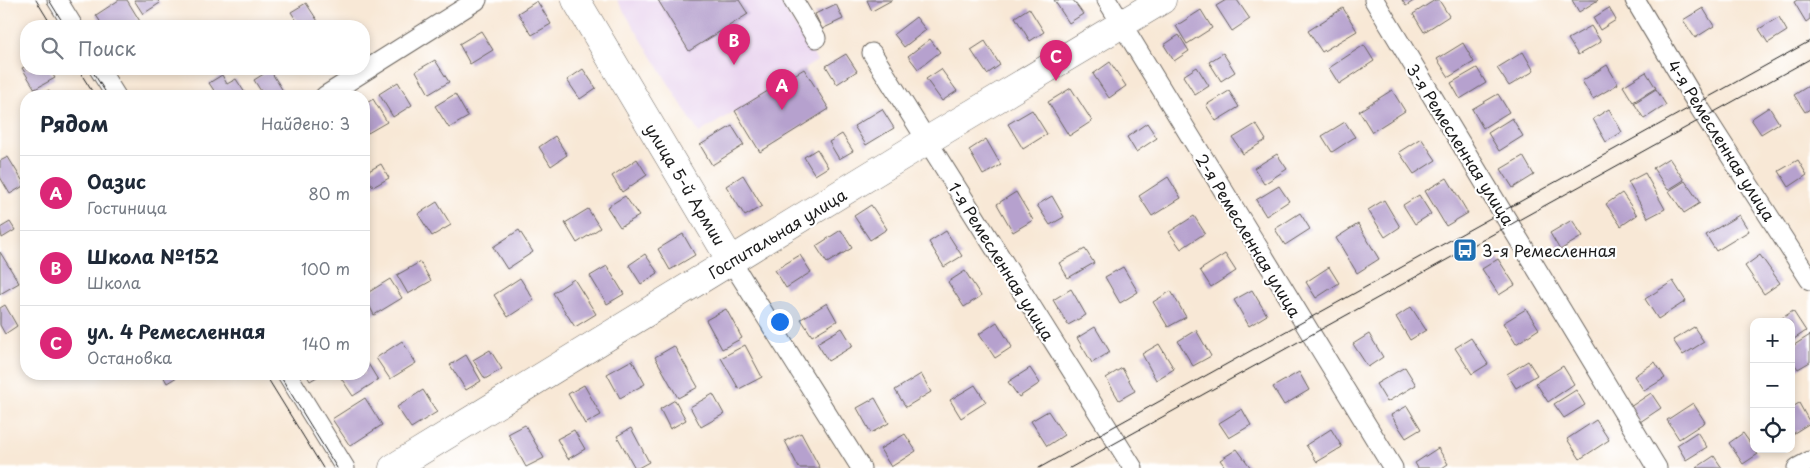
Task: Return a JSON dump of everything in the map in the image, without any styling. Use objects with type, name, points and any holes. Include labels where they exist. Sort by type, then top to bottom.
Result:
[{"type":"main road","name":"улица 5-й Армии","points":[[576,0],[731,261]]},
{"type":"main road","name":"Госпитальная улица","points":[[393,468],[928,140],[1162,0]]},
{"type":"street","points":[[57,0],[69,20]]},
{"type":"street","points":[[370,68],[477,0]]},
{"type":"street","points":[[793,0],[816,38]]},
{"type":"street","name":"2-я Ремесленная улица","points":[[1107,0],[1393,468]]},
{"type":"street","name":"3-я Ремесленная улица","points":[[1374,0],[1657,468]]},
{"type":"street","name":"4-я Ремесленная улица","points":[[1635,0],[1698,104],[1810,280]]},
{"type":"street","name":"1-я Ремесленная улица","points":[[872,53],[1132,468]]},
{"type":"street","points":[[103,75],[112,90]]},
{"type":"street","points":[[334,90],[358,75]]},
{"type":"street","name":"улица 5-й Армии","points":[[731,261],[861,468]]},
{"type":"street","points":[[291,380],[345,468]]},
{"type":"street","points":[[1798,468],[1810,461]]},
{"type":"shaded area","points":[[617,0],[779,0],[817,61],[699,133]]},
{"type":"building","points":[[119,0],[127,0],[139,20],[99,20],[96,15]]},
{"type":"building","points":[[134,0],[157,0],[160,3],[143,14]]},
{"type":"building","points":[[658,0],[739,0],[748,14],[689,51]]},
{"type":"building","points":[[867,0],[892,0],[872,11]]},
{"type":"building","points":[[1054,0],[1073,0],[1083,14],[1069,23]]},
{"type":"building","points":[[1226,0],[1237,0],[1250,19],[1232,31],[1216,6]]},
{"type":"building","points":[[1402,0],[1415,0],[1406,6]]},
{"type":"building","points":[[1435,0],[1439,0],[1449,16],[1424,32],[1413,14]]},
{"type":"building","points":[[1572,0],[1598,0],[1579,12]]},
{"type":"building","points":[[1797,0],[1810,0],[1810,19],[1806,22],[1794,2]]},
{"type":"building","points":[[537,1],[551,24],[532,35],[518,13]]},
{"type":"building","points":[[306,3],[317,20],[296,20],[291,12]]},
{"type":"building","points":[[836,4],[843,19],[822,29],[815,14]]},
{"type":"building","points":[[1029,8],[1044,32],[1030,41],[1015,17]]},
{"type":"building","points":[[1343,8],[1357,31],[1322,52],[1308,31]]},
{"type":"building","points":[[1609,8],[1616,20],[1600,30],[1593,18]]},
{"type":"building","points":[[1703,8],[1714,26],[1695,38],[1683,20]]},
{"type":"building","points":[[1201,10],[1212,28],[1187,44],[1176,26]]},
{"type":"building","points":[[916,17],[926,30],[904,47],[894,34]]},
{"type":"building","points":[[1779,17],[1787,31],[1768,43],[1759,29]]},
{"type":"building","points":[[1591,26],[1601,42],[1578,55],[1568,39]]},
{"type":"building","points":[[481,31],[493,50],[470,64],[459,44]]},
{"type":"building","points":[[1179,35],[1189,51],[1174,61],[1164,45]]},
{"type":"building","points":[[930,39],[940,52],[918,69],[908,56]]},
{"type":"building","points":[[985,41],[1000,65],[987,74],[971,50]]},
{"type":"building","points":[[1463,43],[1474,62],[1449,77],[1437,59]]},
{"type":"building","points":[[1364,45],[1374,61],[1339,84],[1329,68]]},
{"type":"building","points":[[1523,52],[1534,71],[1509,86],[1497,68]]},
{"type":"building","points":[[1223,53],[1235,72],[1221,81],[1209,62]]},
{"type":"building","points":[[846,54],[857,71],[837,84],[826,66]]},
{"type":"building","points":[[435,60],[449,82],[429,94],[416,71]]},
{"type":"building","points":[[1110,62],[1126,86],[1109,98],[1093,74]]},
{"type":"building","points":[[1607,65],[1618,84],[1593,99],[1582,81]]},
{"type":"building","points":[[1197,67],[1209,86],[1195,95],[1183,76]]},
{"type":"building","points":[[1477,68],[1486,83],[1460,99],[1451,83]]},
{"type":"building","points":[[583,69],[596,88],[580,99],[567,80]]},
{"type":"building","points":[[804,69],[829,109],[760,152],[735,111]]},
{"type":"building","points":[[941,69],[957,91],[942,101],[926,79]]},
{"type":"building","points":[[1646,72],[1656,88],[1633,102],[1623,86]]},
{"type":"building","points":[[26,75],[53,75],[55,78],[35,89]]},
{"type":"building","points":[[222,75],[227,84],[236,79],[243,90],[214,90],[209,83]]},
{"type":"building","points":[[262,75],[273,75],[282,90],[260,90],[254,80]]},
{"type":"building","points":[[398,82],[412,105],[393,117],[379,94]]},
{"type":"building","points":[[1810,85],[1810,109],[1805,112],[1794,95]]},
{"type":"building","points":[[1071,88],[1092,121],[1069,136],[1048,102]]},
{"type":"building","points":[[1656,89],[1666,105],[1644,119],[1634,103]]},
{"type":"building","points":[[1392,90],[1405,111],[1372,132],[1359,111]]},
{"type":"building","points":[[1229,91],[1239,107],[1216,121],[1206,105]]},
{"type":"building","points":[[455,94],[468,117],[449,128],[435,106]]},
{"type":"building","points":[[1498,94],[1509,112],[1483,128],[1472,109]]},
{"type":"building","points":[[373,99],[387,122],[370,132],[370,101]]},
{"type":"building","points":[[1769,107],[1779,123],[1761,134],[1751,119]]},
{"type":"building","points":[[882,109],[894,128],[866,145],[854,126]]},
{"type":"building","points":[[1609,109],[1622,132],[1606,142],[1593,119]]},
{"type":"building","points":[[1032,110],[1047,134],[1023,149],[1008,124]]},
{"type":"building","points":[[1512,118],[1523,136],[1499,151],[1488,133]]},
{"type":"building","points":[[1345,122],[1355,137],[1332,152],[1322,136]]},
{"type":"building","points":[[1147,123],[1157,138],[1136,152],[1127,137]]},
{"type":"building","points":[[1256,124],[1266,140],[1243,154],[1233,138]]},
{"type":"building","points":[[732,126],[744,145],[712,165],[700,145]]},
{"type":"building","points":[[842,134],[853,151],[839,159],[829,142]]},
{"type":"building","points":[[555,136],[567,155],[551,166],[539,147]]},
{"type":"building","points":[[1421,138],[1436,160],[1414,174],[1399,152]]},
{"type":"building","points":[[986,139],[1001,165],[983,175],[969,150]]},
{"type":"building","points":[[817,149],[828,167],[815,175],[804,157]]},
{"type":"building","points":[[1277,154],[1287,169],[1264,184],[1254,168]]},
{"type":"building","points":[[1523,156],[1534,175],[1513,188],[1501,169]]},
{"type":"building","points":[[8,157],[20,177],[20,188],[10,194],[0,177],[0,161]]},
{"type":"building","points":[[1669,158],[1684,180],[1668,190],[1653,168]]},
{"type":"building","points":[[637,159],[647,175],[622,192],[612,176]]},
{"type":"building","points":[[1798,160],[1807,175],[1789,187],[1779,171]]},
{"type":"building","points":[[381,164],[389,178],[373,187],[370,182],[370,170]]},
{"type":"building","points":[[1645,173],[1665,209],[1648,218],[1628,182]]},
{"type":"building","points":[[743,175],[762,206],[745,216],[726,186]]},
{"type":"building","points":[[1168,177],[1181,198],[1152,216],[1139,196]]},
{"type":"building","points":[[1447,178],[1468,213],[1446,226],[1425,191]]},
{"type":"building","points":[[1685,181],[1700,203],[1684,213],[1669,191]]},
{"type":"building","points":[[1279,186],[1289,201],[1266,216],[1256,200]]},
{"type":"building","points":[[1016,192],[1033,220],[1013,232],[997,204]]},
{"type":"building","points":[[1622,193],[1637,215],[1621,226],[1606,204]]},
{"type":"building","points":[[1419,195],[1431,214],[1415,224],[1403,205]]},
{"type":"building","points":[[625,196],[639,216],[620,227],[607,207]]},
{"type":"building","points":[[1052,196],[1064,217],[1050,225],[1037,205]]},
{"type":"building","points":[[1384,200],[1400,227],[1385,237],[1368,210]]},
{"type":"building","points":[[437,202],[451,225],[432,236],[418,214]]},
{"type":"building","points":[[871,205],[887,229],[870,240],[854,216]]},
{"type":"building","points":[[588,209],[600,228],[577,243],[565,223]]},
{"type":"building","points":[[1300,213],[1310,229],[1285,245],[1275,229]]},
{"type":"building","points":[[1739,215],[1749,231],[1716,251],[1706,235]]},
{"type":"building","points":[[1194,216],[1205,233],[1181,249],[1169,232]]},
{"type":"building","points":[[1572,220],[1583,236],[1560,250],[1550,233]]},
{"type":"building","points":[[10,222],[15,230],[2,238],[0,228]]},
{"type":"building","points":[[1358,224],[1379,259],[1357,273],[1336,238]]},
{"type":"building","points":[[519,230],[533,252],[507,269],[493,247]]},
{"type":"building","points":[[841,230],[852,248],[827,263],[816,246]]},
{"type":"building","points":[[946,231],[962,256],[944,267],[929,242]]},
{"type":"building","points":[[683,234],[695,255],[670,270],[658,249]]},
{"type":"building","points":[[1085,249],[1094,263],[1068,278],[1059,263]]},
{"type":"building","points":[[0,252],[19,283],[0,294]]},
{"type":"building","points":[[645,254],[658,273],[641,284],[629,265]]},
{"type":"building","points":[[1225,254],[1236,271],[1211,287],[1200,270]]},
{"type":"building","points":[[800,255],[811,272],[786,288],[775,270]]},
{"type":"building","points":[[1760,255],[1780,283],[1764,294],[1745,266]]},
{"type":"building","points":[[1498,259],[1515,285],[1499,295],[1482,269]]},
{"type":"building","points":[[420,262],[431,281],[408,294],[397,275]]},
{"type":"building","points":[[607,266],[624,294],[607,304],[590,276]]},
{"type":"building","points":[[1123,267],[1138,292],[1120,303],[1105,277]]},
{"type":"building","points":[[1329,267],[1339,283],[1316,298],[1306,282]]},
{"type":"building","points":[[965,271],[981,296],[964,307],[948,282]]},
{"type":"building","points":[[520,278],[534,300],[508,317],[494,295]]},
{"type":"building","points":[[390,279],[402,298],[374,315],[370,307],[370,291]]},
{"type":"building","points":[[574,279],[596,314],[575,327],[553,293]]},
{"type":"building","points":[[1673,281],[1686,301],[1658,319],[1645,299]]},
{"type":"building","points":[[1071,289],[1086,315],[1068,325],[1053,300]]},
{"type":"building","points":[[1252,290],[1267,315],[1249,326],[1234,300]]},
{"type":"building","points":[[1171,291],[1186,317],[1168,327],[1153,302]]},
{"type":"building","points":[[827,303],[837,321],[812,336],[801,319]]},
{"type":"building","points":[[5,305],[17,326],[5,334],[0,325],[0,308]]},
{"type":"building","points":[[1411,307],[1426,330],[1410,340],[1396,317]]},
{"type":"building","points":[[726,309],[742,338],[722,349],[706,320]]},
{"type":"building","points":[[1526,309],[1539,329],[1516,344],[1503,323]]},
{"type":"building","points":[[1793,311],[1806,331],[1795,338],[1795,318],[1782,318]]},
{"type":"building","points":[[997,322],[1012,347],[995,358],[979,334]]},
{"type":"building","points":[[1095,327],[1110,352],[1092,363],[1077,338]]},
{"type":"building","points":[[1694,327],[1704,342],[1683,355],[1673,340]]},
{"type":"building","points":[[842,328],[853,346],[828,361],[817,343]]},
{"type":"building","points":[[1196,330],[1211,356],[1193,366],[1178,341]]},
{"type":"building","points":[[1369,334],[1383,357],[1368,367],[1353,344]]},
{"type":"building","points":[[1810,335],[1810,362],[1798,369],[1795,365],[1795,344]]},
{"type":"building","points":[[1471,338],[1488,364],[1472,374],[1455,348]]},
{"type":"building","points":[[402,341],[416,363],[390,379],[376,358]]},
{"type":"building","points":[[1159,344],[1174,369],[1156,380],[1142,354]]},
{"type":"building","points":[[745,345],[762,377],[739,389],[721,358]]},
{"type":"building","points":[[674,346],[698,387],[678,398],[655,357]]},
{"type":"building","points":[[490,350],[502,369],[485,379],[473,360]]},
{"type":"building","points":[[466,355],[481,381],[466,390],[450,365]]},
{"type":"building","points":[[632,360],[645,384],[620,398],[607,374]]},
{"type":"building","points":[[1528,361],[1537,375],[1516,388],[1507,374]]},
{"type":"building","points":[[1655,362],[1665,378],[1644,391],[1634,376]]},
{"type":"building","points":[[1563,366],[1574,384],[1548,402],[1536,383]]},
{"type":"building","points":[[370,367],[378,380],[353,396],[342,380],[370,380]]},
{"type":"building","points":[[1405,367],[1416,385],[1387,402],[1376,384]]},
{"type":"building","points":[[1030,368],[1040,383],[1019,397],[1008,382]]},
{"type":"building","points":[[1122,368],[1135,391],[1119,400],[1106,378]]},
{"type":"building","points":[[1299,372],[1309,390],[1284,405],[1273,387]]},
{"type":"building","points":[[921,374],[931,392],[906,407],[895,390]]},
{"type":"building","points":[[584,385],[601,415],[585,424],[568,394]]},
{"type":"building","points":[[975,385],[986,402],[961,418],[950,400]]},
{"type":"building","points":[[423,390],[437,412],[411,428],[397,407]]},
{"type":"building","points":[[1576,390],[1585,405],[1564,418],[1554,404]]},
{"type":"building","points":[[1651,393],[1661,408],[1640,422],[1630,407]]},
{"type":"building","points":[[713,394],[724,414],[701,427],[690,407]]},
{"type":"building","points":[[365,398],[382,425],[350,446],[332,419]]},
{"type":"building","points":[[875,398],[889,423],[871,433],[857,408]]},
{"type":"building","points":[[675,400],[686,420],[670,429],[660,409]]},
{"type":"building","points":[[1693,403],[1705,422],[1679,439],[1667,420]]},
{"type":"building","points":[[1799,403],[1810,423],[1795,432],[1795,408],[1795,406]]},
{"type":"building","points":[[1407,406],[1421,429],[1406,438],[1391,415]]},
{"type":"building","points":[[1242,409],[1251,425],[1229,438],[1219,423]]},
{"type":"building","points":[[1048,411],[1064,435],[1047,446],[1031,421]]},
{"type":"building","points":[[1596,420],[1609,440],[1580,459],[1567,439]]},
{"type":"building","points":[[525,425],[544,458],[526,467],[508,434]]},
{"type":"building","points":[[631,428],[649,462],[638,468],[635,468],[617,436]]},
{"type":"building","points":[[1331,429],[1342,447],[1317,462],[1306,445]]},
{"type":"building","points":[[574,430],[585,449],[568,459],[557,439]]},
{"type":"building","points":[[1697,432],[1707,447],[1686,460],[1677,445]]},
{"type":"building","points":[[801,433],[820,468],[799,468],[785,441]]},
{"type":"building","points":[[1743,433],[1750,443],[1750,453],[1758,454],[1743,464],[1729,443]]},
{"type":"building","points":[[905,434],[916,451],[891,467],[880,449]]},
{"type":"building","points":[[1438,448],[1448,464],[1442,468],[1418,468],[1415,463]]},
{"type":"building","points":[[1237,449],[1251,468],[1226,468],[1220,460]]},
{"type":"building","points":[[1714,456],[1722,468],[1696,468]]},
{"type":"tram line","points":[[36,0],[48,20]]},
{"type":"tram line","points":[[49,0],[61,20]]},
{"type":"tram line","points":[[1039,468],[1810,41]]},
{"type":"tram line","points":[[1070,468],[1810,59]]},
{"type":"tram line","points":[[82,75],[91,90]]},
{"type":"tram line","points":[[95,75],[104,90]]},
{"type":"tram line","points":[[269,380],[323,468]]},
{"type":"tram line","points":[[283,380],[337,468]]},
{"type":"place","name":"Школа №152","points":[[734,65]]},
{"type":"place","name":"ул. 4 Ремесленная","points":[[1056,81]]},
{"type":"place","name":"Оазис","points":[[782,110]]},
{"type":"place","name":"3-я Ремесленная","points":[[1465,250]]}]
